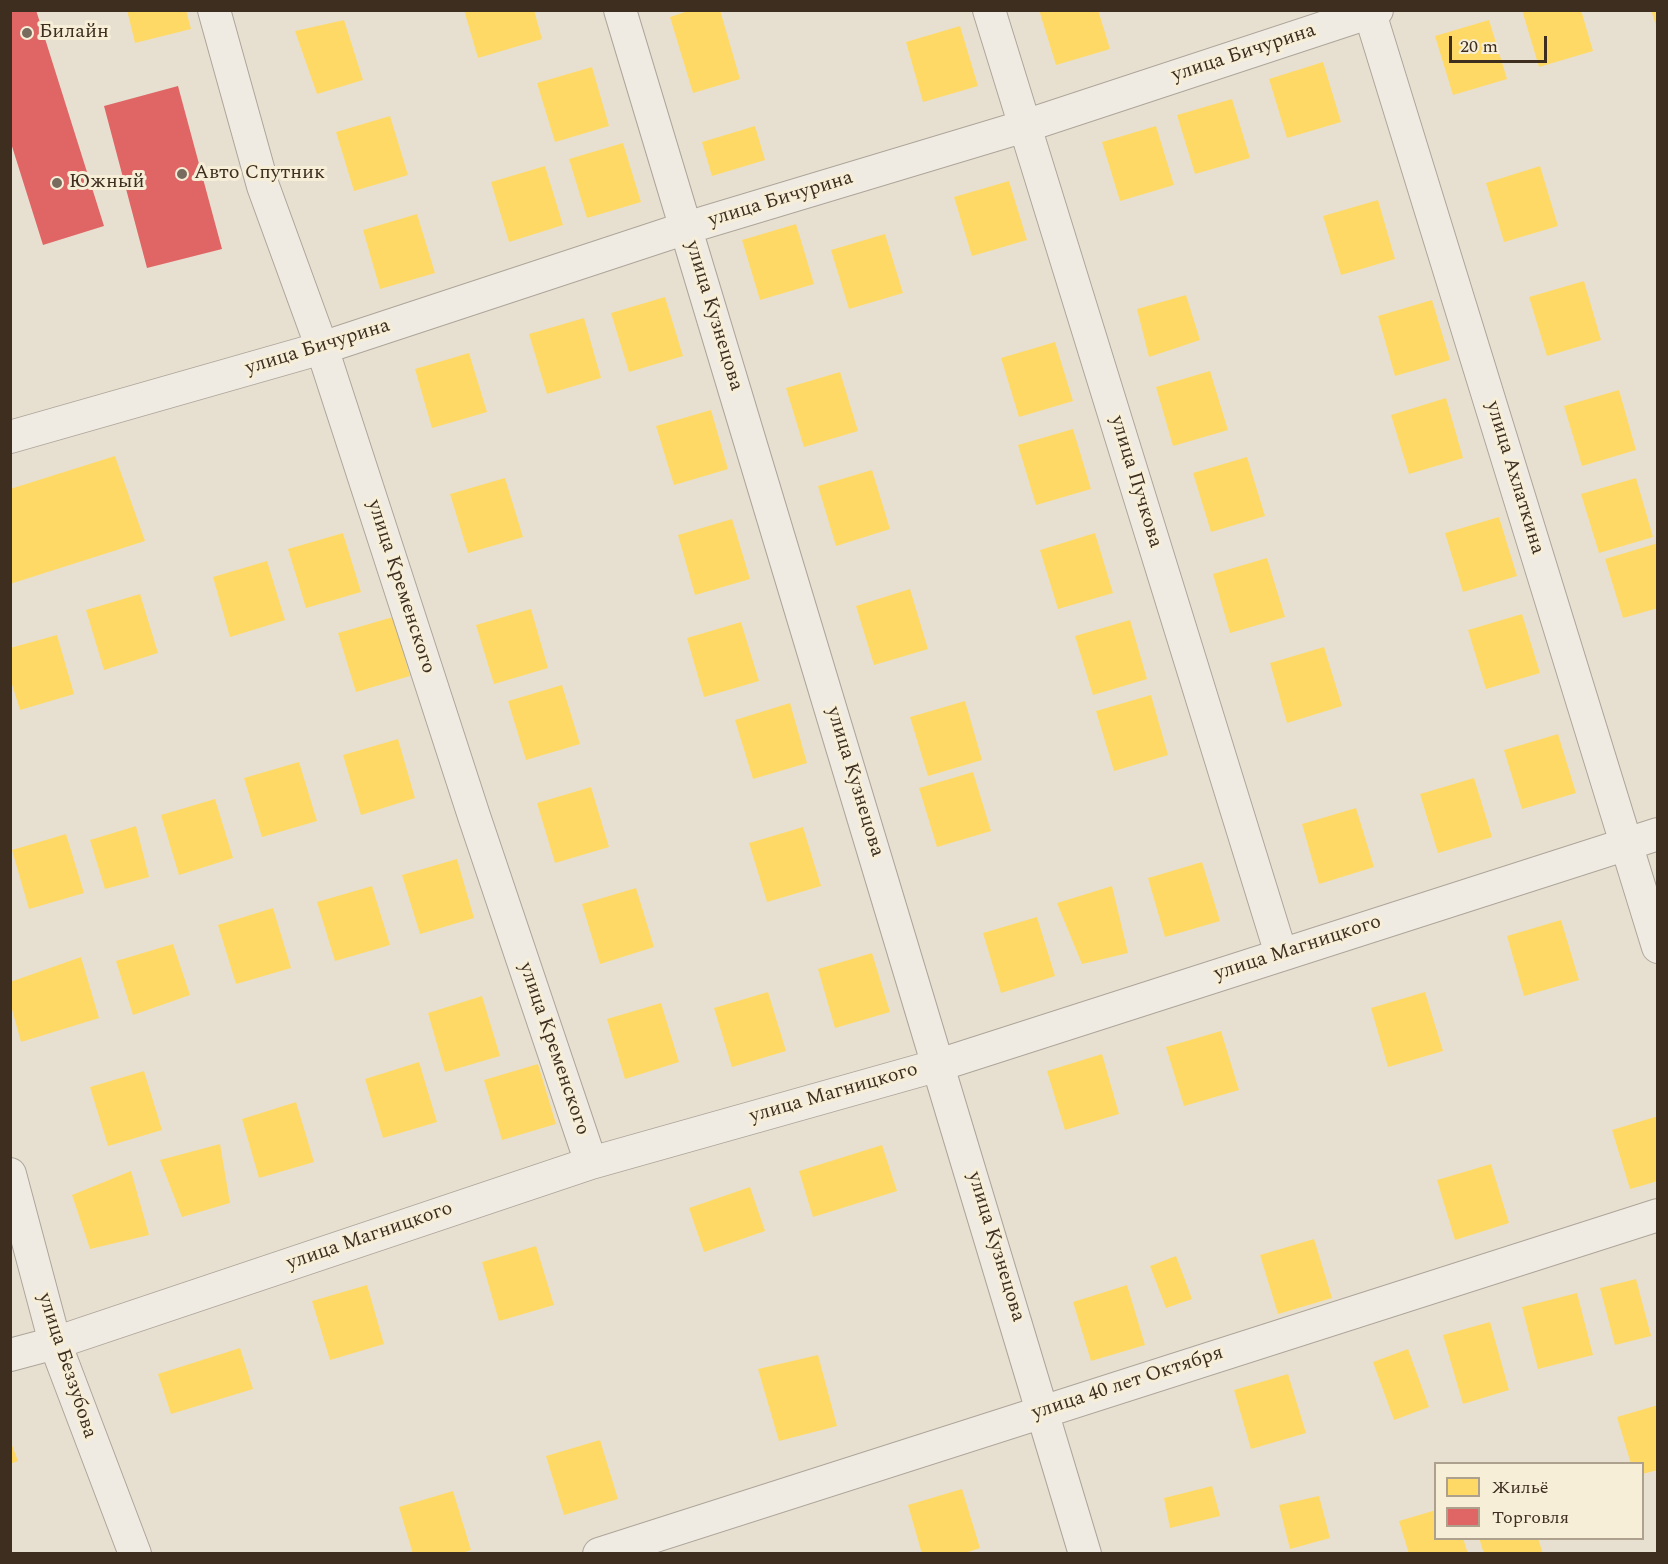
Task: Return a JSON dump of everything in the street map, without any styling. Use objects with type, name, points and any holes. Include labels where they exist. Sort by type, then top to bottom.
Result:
[{"type":"street","name":"улица Кременского","points":[[214,10],[263,186],[322,348],[474,816],[591,1163]]},
{"type":"street","name":"улица Кузнецова","points":[[620,10],[1045,1411],[1085,1554]]},
{"type":"street","name":"улица Пучкова","points":[[989,10],[1281,954]]},
{"type":"street","name":"улица Бичурина","points":[[10,437],[322,348],[686,228],[1025,126],[1372,11]]},
{"type":"street","name":"улица Ахлаткина","points":[[1372,11],[1658,947]]},
{"type":"street","name":"улица Магницкого","points":[[10,1355],[54,1343],[591,1163],[939,1065],[1658,834]]},
{"type":"street","name":"улица Беззубова","points":[[10,1174],[54,1343],[135,1554]]},
{"type":"street","name":"улица 40 лет Октября","points":[[599,1554],[1658,1215]]},
{"type":"building: Жильё","points":[[127,10],[186,10],[191,29],[135,43]]},
{"type":"building: Жильё","points":[[464,10],[534,10],[542,39],[478,58]]},
{"type":"building: Жильё","points":[[691,10],[720,10],[740,79],[693,93],[670,17]]},
{"type":"building: Жильё","points":[[1039,10],[1098,10],[1110,49],[1056,65]]},
{"type":"building: Жильё","points":[[1522,10],[1581,10],[1593,51],[1539,67]]},
{"type":"building: Жильё","points":[[1651,10],[1658,10],[1658,29],[1657,29]]},
{"type":"building: Жильё","points":[[344,20],[363,80],[317,94],[295,31]]},
{"type":"building: Жильё","points":[[1489,20],[1507,79],[1453,95],[1435,36]]},
{"type":"building: Жильё","points":[[960,26],[978,86],[923,102],[906,42]]},
{"type":"building: Жильё","points":[[1323,62],[1341,122],[1287,138],[1269,79]]},
{"type":"building: Жильё","points":[[592,67],[609,126],[555,142],[537,83]]},
{"type":"building: Жильё","points":[[1232,99],[1250,158],[1195,174],[1177,115]]},
{"type":"building: Жильё","points":[[390,116],[408,175],[354,191],[336,132]]},
{"type":"building: Жильё","points":[[755,126],[765,160],[712,176],[702,142]]},
{"type":"building: Жильё","points":[[1156,126],[1174,185],[1120,201],[1102,142]]},
{"type":"building: Жильё","points":[[623,143],[641,202],[587,218],[569,159]]},
{"type":"building: Жильё","points":[[545,166],[563,225],[509,242],[491,182]]},
{"type":"building: Жильё","points":[[1540,166],[1558,226],[1504,242],[1486,183]]},
{"type":"building: Жильё","points":[[1009,181],[1027,240],[972,256],[954,197]]},
{"type":"building: Жильё","points":[[1378,200],[1395,259],[1341,275],[1323,216]]},
{"type":"building: Жильё","points":[[417,214],[435,273],[380,289],[363,230]]},
{"type":"building: Жильё","points":[[796,224],[814,284],[760,300],[742,240]]},
{"type":"building: Жильё","points":[[885,234],[903,293],[849,309],[831,250]]},
{"type":"building: Жильё","points":[[1584,281],[1601,340],[1547,356],[1529,297]]},
{"type":"building: Жильё","points":[[1186,295],[1200,340],[1149,357],[1137,309]]},
{"type":"building: Жильё","points":[[665,297],[683,356],[629,372],[611,313]]},
{"type":"building: Жильё","points":[[1432,300],[1450,360],[1395,376],[1378,316]]},
{"type":"building: Жильё","points":[[584,318],[601,378],[547,394],[529,334]]},
{"type":"building: Жильё","points":[[1055,342],[1073,401],[1019,417],[1001,358]]},
{"type":"building: Жильё","points":[[469,353],[487,412],[432,428],[415,369]]},
{"type":"building: Жильё","points":[[1210,371],[1228,430],[1173,446],[1156,387]]},
{"type":"building: Жильё","points":[[840,372],[858,431],[804,447],[786,388]]},
{"type":"building: Жильё","points":[[1619,390],[1636,450],[1582,466],[1564,406]]},
{"type":"building: Жильё","points":[[1446,398],[1463,458],[1409,474],[1391,415]]},
{"type":"building: Жильё","points":[[711,410],[728,469],[674,485],[656,426]]},
{"type":"building: Жильё","points":[[1073,429],[1091,489],[1036,505],[1018,445]]},
{"type":"building: Жильё","points":[[115,456],[145,541],[10,584],[10,489]]},
{"type":"building: Жильё","points":[[1247,457],[1265,516],[1211,532],[1193,473]]},
{"type":"building: Жильё","points":[[872,470],[890,529],[836,546],[818,486]]},
{"type":"building: Жильё","points":[[505,478],[523,537],[468,553],[450,494]]},
{"type":"building: Жильё","points":[[1636,478],[1653,537],[1599,553],[1581,494]]},
{"type":"building: Жильё","points":[[1499,517],[1517,576],[1463,592],[1445,533]]},
{"type":"building: Жильё","points":[[732,519],[750,579],[695,595],[678,535]]},
{"type":"building: Жильё","points":[[343,533],[361,592],[306,608],[288,549]]},
{"type":"building: Жильё","points":[[1095,533],[1113,593],[1058,609],[1040,550]]},
{"type":"building: Жильё","points":[[1658,543],[1658,608],[1623,618],[1605,559]]},
{"type":"building: Жильё","points":[[1267,558],[1285,617],[1230,633],[1213,574]]},
{"type":"building: Жильё","points":[[267,561],[285,620],[230,637],[213,577]]},
{"type":"building: Жильё","points":[[910,589],[928,649],[874,665],[856,606]]},
{"type":"building: Жильё","points":[[140,594],[158,653],[104,670],[86,610]]},
{"type":"building: Жильё","points":[[531,609],[548,668],[494,684],[476,625]]},
{"type":"building: Жильё","points":[[1522,614],[1540,673],[1486,689],[1468,630]]},
{"type":"building: Жильё","points":[[393,617],[410,676],[356,692],[338,633]]},
{"type":"building: Жильё","points":[[1130,620],[1147,679],[1093,695],[1075,636]]},
{"type":"building: Жильё","points":[[741,622],[759,681],[704,697],[687,638]]},
{"type":"building: Жильё","points":[[57,635],[74,694],[20,710],[10,678],[10,648]]},
{"type":"building: Жильё","points":[[1324,647],[1342,706],[1287,723],[1270,663]]},
{"type":"building: Жильё","points":[[562,685],[580,744],[526,760],[508,701]]},
{"type":"building: Жильё","points":[[1151,695],[1168,755],[1114,771],[1096,711]]},
{"type":"building: Жильё","points":[[965,701],[982,760],[928,776],[910,717]]},
{"type":"building: Жильё","points":[[790,703],[807,763],[753,779],[735,720]]},
{"type":"building: Жильё","points":[[1558,734],[1576,793],[1522,809],[1504,750]]},
{"type":"building: Жильё","points":[[398,739],[415,798],[361,815],[343,755]]},
{"type":"building: Жильё","points":[[299,762],[317,821],[262,837],[244,778]]},
{"type":"building: Жильё","points":[[973,772],[991,831],[937,847],[919,788]]},
{"type":"building: Жильё","points":[[1474,778],[1492,837],[1438,853],[1420,794]]},
{"type":"building: Жильё","points":[[591,787],[609,847],[555,863],[537,803]]},
{"type":"building: Жильё","points":[[215,799],[233,858],[179,875],[161,815]]},
{"type":"building: Жильё","points":[[1356,808],[1374,867],[1319,884],[1302,824]]},
{"type":"building: Жильё","points":[[136,826],[149,877],[105,889],[90,840]]},
{"type":"building: Жильё","points":[[803,827],[821,886],[767,902],[749,843]]},
{"type":"building: Жильё","points":[[66,834],[84,893],[29,909],[12,850]]},
{"type":"building: Жильё","points":[[457,859],[474,918],[420,934],[402,875]]},
{"type":"building: Жильё","points":[[1202,862],[1220,921],[1165,937],[1148,878]]},
{"type":"building: Жильё","points":[[372,886],[390,945],[335,961],[317,902]]},
{"type":"building: Жильё","points":[[1112,886],[1128,953],[1082,964],[1057,903]]},
{"type":"building: Жильё","points":[[636,888],[654,947],[600,964],[582,904]]},
{"type":"building: Жильё","points":[[273,908],[291,968],[236,984],[218,925]]},
{"type":"building: Жильё","points":[[1037,917],[1055,976],[1001,993],[983,933]]},
{"type":"building: Жильё","points":[[1561,920],[1579,980],[1524,996],[1507,936]]},
{"type":"building: Жильё","points":[[173,944],[190,995],[133,1015],[116,961]]},
{"type":"building: Жильё","points":[[872,953],[890,1012],[835,1028],[818,969]]},
{"type":"building: Жильё","points":[[81,957],[99,1018],[21,1042],[10,1002],[10,982]]},
{"type":"building: Жильё","points":[[768,992],[786,1051],[732,1067],[714,1008]]},
{"type":"building: Жильё","points":[[1425,992],[1443,1051],[1388,1067],[1371,1008]]},
{"type":"building: Жильё","points":[[482,996],[500,1056],[445,1072],[428,1013]]},
{"type":"building: Жильё","points":[[661,1003],[679,1062],[625,1079],[607,1019]]},
{"type":"building: Жильё","points":[[1221,1031],[1239,1090],[1184,1106],[1166,1047]]},
{"type":"building: Жильё","points":[[1102,1054],[1119,1114],[1065,1130],[1047,1071]]},
{"type":"building: Жильё","points":[[419,1062],[437,1122],[383,1138],[365,1079]]},
{"type":"building: Жильё","points":[[538,1064],[556,1124],[502,1140],[484,1080]]},
{"type":"building: Жильё","points":[[144,1071],[162,1130],[108,1146],[90,1087]]},
{"type":"building: Жильё","points":[[296,1102],[314,1162],[259,1178],[242,1119]]},
{"type":"building: Жильё","points":[[1658,1116],[1658,1181],[1630,1189],[1612,1130]]},
{"type":"building: Жильё","points":[[220,1144],[230,1203],[182,1217],[160,1160]]},
{"type":"building: Жильё","points":[[882,1145],[897,1191],[813,1217],[799,1171]]},
{"type":"building: Жильё","points":[[1491,1164],[1509,1223],[1455,1240],[1437,1180]]},
{"type":"building: Жильё","points":[[131,1171],[149,1235],[90,1249],[72,1195]]},
{"type":"building: Жильё","points":[[750,1187],[765,1231],[704,1252],[689,1208]]},
{"type":"building: Жильё","points":[[1314,1239],[1332,1298],[1278,1314],[1260,1255]]},
{"type":"building: Жильё","points":[[536,1246],[554,1305],[499,1321],[482,1262]]},
{"type":"building: Жильё","points":[[1176,1256],[1192,1299],[1166,1308],[1150,1266]]},
{"type":"building: Жильё","points":[[1636,1279],[1651,1336],[1615,1345],[1600,1288]]},
{"type":"building: Жильё","points":[[367,1285],[384,1344],[330,1360],[312,1301]]},
{"type":"building: Жильё","points":[[1127,1285],[1145,1345],[1091,1361],[1073,1302]]},
{"type":"building: Жильё","points":[[1577,1293],[1593,1355],[1538,1369],[1522,1307]]},
{"type":"building: Жильё","points":[[1490,1322],[1509,1390],[1463,1404],[1443,1335]]},
{"type":"building: Жильё","points":[[240,1348],[253,1389],[171,1414],[158,1374]]},
{"type":"building: Жильё","points":[[1408,1349],[1429,1407],[1394,1420],[1373,1362]]},
{"type":"building: Жильё","points":[[818,1355],[837,1426],[779,1441],[758,1369]]},
{"type":"building: Жильё","points":[[1288,1374],[1306,1433],[1251,1449],[1234,1390]]},
{"type":"building: Жильё","points":[[1658,1405],[1658,1470],[1644,1474],[1644,1462],[1630,1462],[1617,1417]]},
{"type":"building: Жильё","points":[[10,1440],[18,1461],[10,1464]]},
{"type":"building: Жильё","points":[[600,1440],[618,1499],[564,1515],[546,1456]]},
{"type":"building: Жильё","points":[[1212,1486],[1220,1516],[1170,1528],[1164,1498]]},
{"type":"building: Жильё","points":[[962,1489],[980,1548],[962,1554],[922,1554],[908,1505]]},
{"type":"building: Жильё","points":[[453,1491],[471,1550],[459,1554],[413,1554],[399,1507]]},
{"type":"building: Жильё","points":[[1319,1496],[1330,1538],[1290,1549],[1279,1505]]},
{"type":"building: Жильё","points":[[1434,1511],[1434,1540],[1464,1540],[1468,1554],[1409,1554],[1399,1521]]},
{"type":"building: Жильё","points":[[1480,1540],[1539,1540],[1543,1554],[1484,1554]]},
{"type":"building: Торговля","points":[[10,10],[36,10],[104,226],[43,245],[10,140]]},
{"type":"building: Торговля","points":[[178,86],[222,249],[147,268],[104,106]]},
{"type":"place","name":"Билайн","points":[[27,33]]},
{"type":"place","name":"Авто Спутник","points":[[182,174]]},
{"type":"place","name":"Южный","points":[[57,183]]}]
